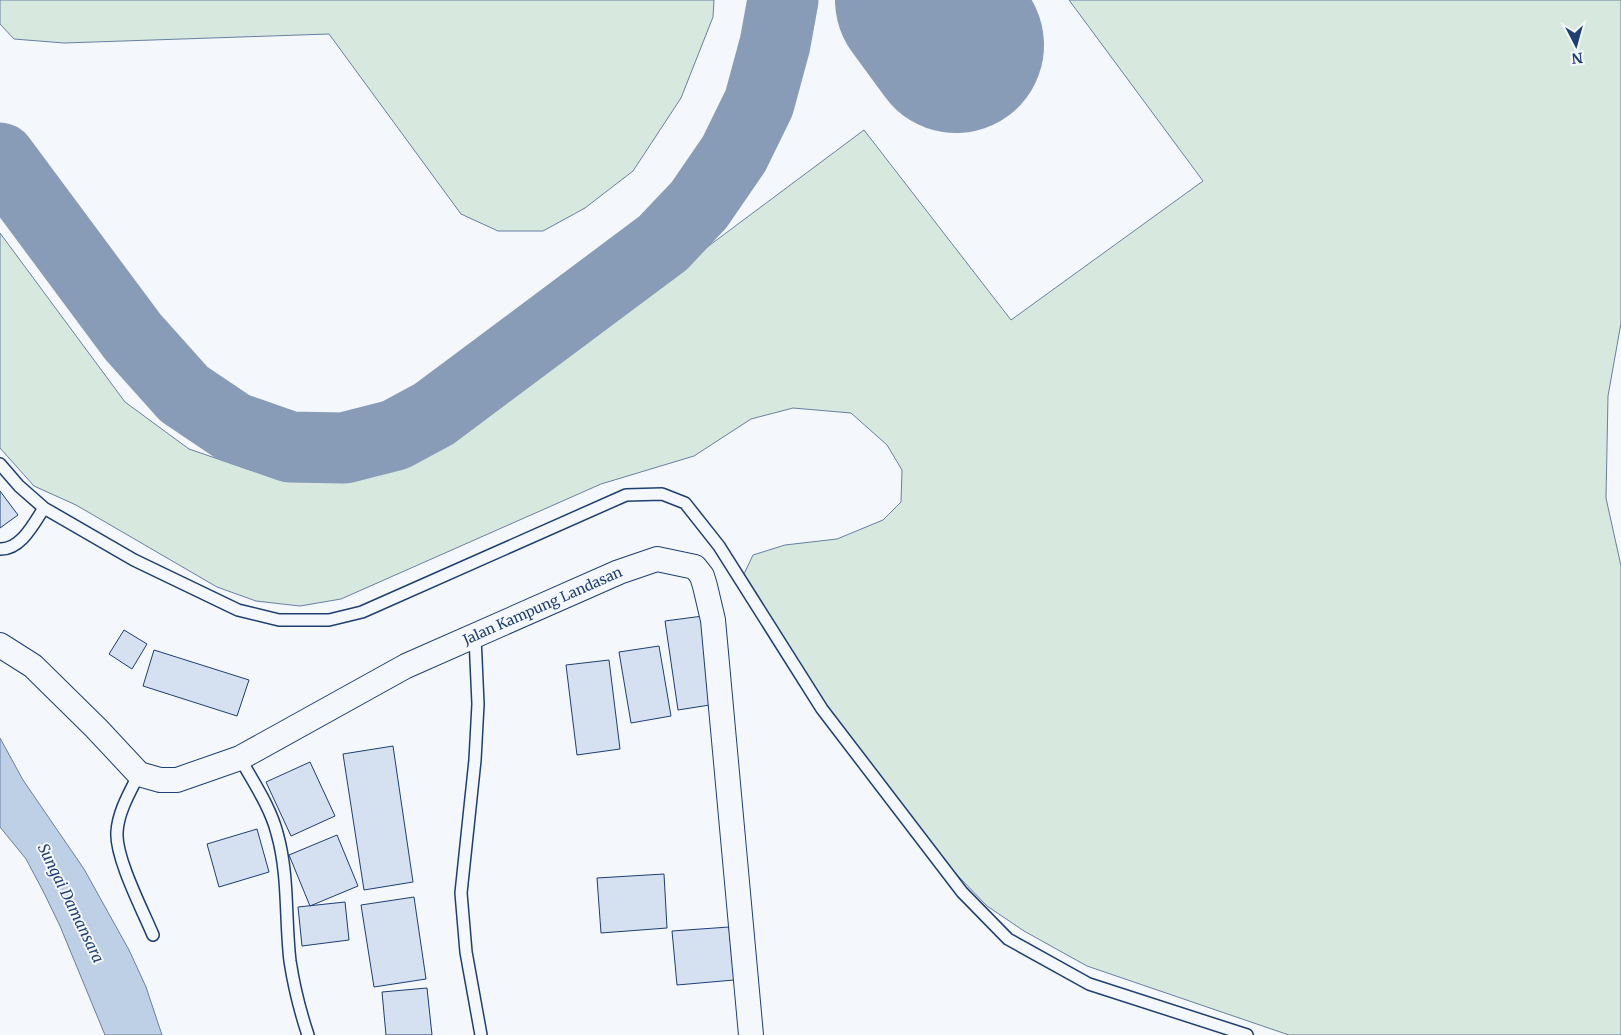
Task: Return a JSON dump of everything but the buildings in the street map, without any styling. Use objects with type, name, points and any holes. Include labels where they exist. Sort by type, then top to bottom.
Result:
[{"type":"street","name":"Jalan Kampung Landasan","points":[[139,774],[160,780],[176,780],[240,758],[406,666],[619,572],[657,559],[695,567],[702,576],[713,620],[752,1035]]},
{"type":"street","points":[[0,645],[32,666],[96,728],[139,774]]},
{"type":"lane","points":[[0,464],[18,486],[44,508],[134,560],[238,610],[279,620],[329,620],[362,612],[626,494],[662,494],[685,503],[719,546],[822,709],[962,892],[1008,939],[1088,984],[1247,1035]]},
{"type":"lane","points":[[0,549],[6,549],[19,542],[44,508]]},
{"type":"lane","points":[[475,637],[478,704],[461,892],[466,952],[481,1035]]},
{"type":"lane","points":[[240,758],[277,831],[283,860],[290,960],[298,1005],[308,1035]]},
{"type":"lane","points":[[139,774],[120,816],[116,834],[120,853],[153,935]]},
{"type":"shaded area","points":[[0,0],[714,0],[713,17],[681,98],[633,171],[585,208],[543,231],[498,231],[461,214],[329,34],[64,43],[14,39],[0,24]]},
{"type":"shaded area","points":[[1069,0],[1621,0],[1621,323],[1608,396],[1606,498],[1621,566],[1621,1035],[1289,1035],[1087,966],[1024,931],[987,906],[933,850],[812,687],[744,574],[753,555],[785,545],[837,539],[883,520],[901,502],[902,470],[887,445],[851,413],[793,408],[751,419],[694,456],[601,484],[341,599],[300,606],[256,601],[217,587],[76,505],[34,486],[0,448],[0,233],[125,402],[189,449],[250,470],[321,477],[404,461],[462,430],[864,130],[1011,320],[1203,181]]},
{"type":"water","name":"Sungai Damansara","points":[[0,738],[23,780],[84,869],[129,950],[146,987],[162,1035],[105,1035],[60,926],[43,891],[26,859],[0,827]]},
{"type":"taxiway","points":[[0,158],[133,337],[184,394],[233,427],[290,447],[344,448],[395,435],[434,414],[663,243],[699,205],[734,154],[759,103],[775,44],[783,0]]},
{"type":"runway","points":[[923,0],[956,45]]}]
